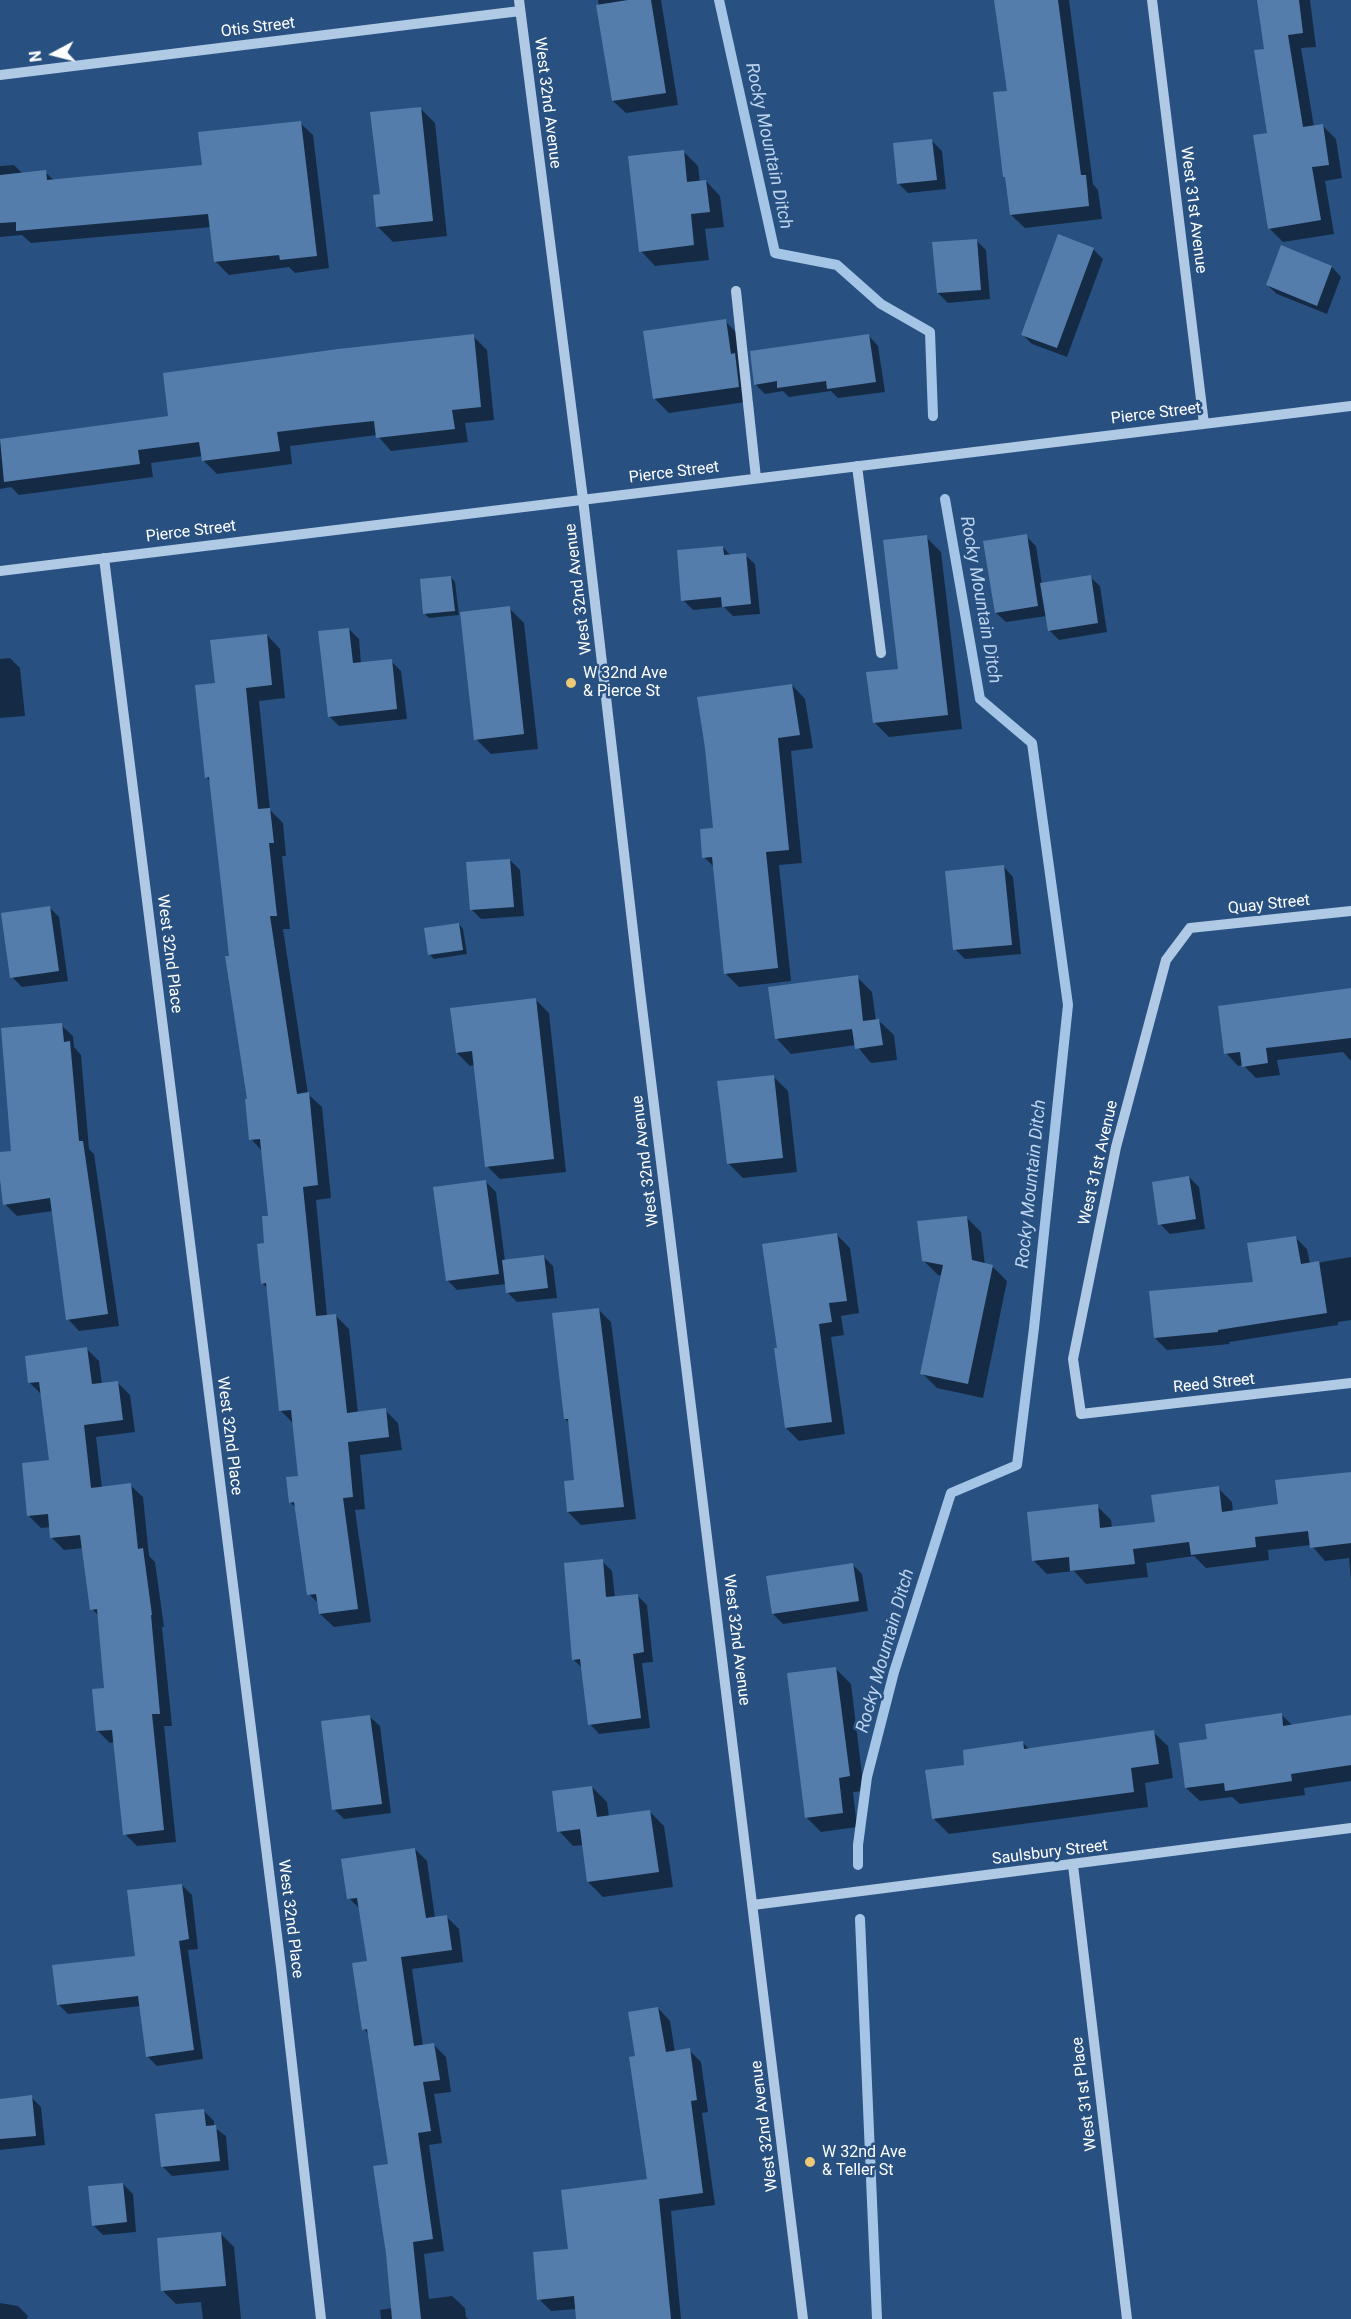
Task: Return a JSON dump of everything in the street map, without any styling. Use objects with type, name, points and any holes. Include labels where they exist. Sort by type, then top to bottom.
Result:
[{"type":"street","name":"West 31st Avenue","points":[[1152,0],[1204,424]]},
{"type":"street","name":"Otis Street","points":[[0,75],[519,5]]},
{"type":"street","name":"West 32nd Avenue","points":[[519,5],[583,499],[643,1015],[803,2319]]},
{"type":"street","points":[[736,291],[756,478]]},
{"type":"street","name":"Pierce Street","points":[[0,571],[1351,406]]},
{"type":"street","points":[[857,466],[881,653]]},
{"type":"street","name":"West 32nd Place","points":[[104,558],[281,1967],[321,2319]]},
{"type":"street","name":"Quay Street","points":[[1190,928],[1351,911]]},
{"type":"street","name":"West 31st Avenue","points":[[1081,1414],[1073,1359],[1116,1147],[1166,960],[1190,928]]},
{"type":"street","name":"Reed Street","points":[[1081,1414],[1351,1383]]},
{"type":"street","name":"Saulsbury Street","points":[[753,1905],[1351,1828]]},
{"type":"street","name":"West 31st Place","points":[[1073,1865],[1127,2319]]},
{"type":"building","points":[[628,0],[651,0],[666,93],[612,101],[596,5]]},
{"type":"building","points":[[994,0],[1058,0],[1081,175],[1086,175],[1089,206],[1010,215],[993,92],[1007,91]]},
{"type":"building","points":[[1257,0],[1299,0],[1303,33],[1288,35],[1303,127],[1323,124],[1329,165],[1312,167],[1321,220],[1268,229],[1253,135],[1267,133],[1254,50],[1264,49]]},
{"type":"building","points":[[421,107],[433,221],[376,227],[373,195],[380,194],[370,112]]},
{"type":"building","points":[[301,121],[317,256],[280,260],[279,255],[214,262],[208,214],[16,231],[16,222],[0,223],[0,175],[46,170],[47,180],[202,165],[198,132]]},
{"type":"building","points":[[932,139],[937,180],[897,184],[893,143]]},
{"type":"building","points":[[684,150],[687,182],[706,180],[710,212],[691,214],[694,245],[639,252],[628,156]]},
{"type":"building","points":[[1058,234],[1094,248],[1057,348],[1021,335]]},
{"type":"building","points":[[977,239],[981,290],[937,293],[932,242]]},
{"type":"building","points":[[1281,245],[1332,266],[1317,306],[1266,285]]},
{"type":"building","points":[[726,319],[731,354],[735,353],[739,387],[653,399],[643,331]]},
{"type":"building","points":[[474,334],[481,407],[452,410],[455,429],[376,438],[374,421],[326,426],[277,432],[280,451],[202,461],[199,442],[138,450],[140,464],[4,482],[0,439],[168,416],[163,373],[338,349]]},
{"type":"building","points":[[869,334],[876,382],[827,389],[826,381],[777,388],[777,381],[754,385],[750,351]]},
{"type":"building","points":[[1027,534],[1038,606],[995,613],[983,541]]},
{"type":"building","points":[[927,535],[948,715],[873,723],[866,672],[898,669],[883,540]]},
{"type":"building","points":[[723,546],[724,555],[746,553],[751,604],[722,607],[721,597],[681,601],[677,550]]},
{"type":"building","points":[[1091,575],[1098,623],[1048,631],[1040,583]]},
{"type":"building","points":[[451,576],[455,611],[423,614],[420,579]]},
{"type":"building","points":[[510,606],[524,734],[474,740],[460,612]]},
{"type":"building","points":[[349,628],[353,663],[392,659],[397,709],[328,717],[318,631]]},
{"type":"building","points":[[267,634],[272,685],[246,688],[258,809],[270,808],[274,843],[269,843],[277,916],[270,916],[297,1094],[309,1092],[318,1185],[303,1187],[316,1316],[336,1314],[347,1413],[386,1408],[389,1437],[348,1442],[353,1497],[343,1498],[358,1609],[319,1614],[316,1594],[307,1595],[294,1502],[289,1503],[286,1477],[298,1476],[291,1410],[279,1411],[266,1283],[261,1284],[257,1244],[264,1243],[262,1216],[268,1216],[260,1139],[249,1140],[245,1099],[247,1099],[225,956],[229,956],[209,777],[205,778],[195,685],[215,683],[210,640]]},
{"type":"building","points":[[792,684],[800,735],[778,738],[789,850],[766,852],[778,968],[724,974],[712,857],[702,858],[700,829],[713,828],[697,697]]},
{"type":"building","points":[[510,859],[514,907],[470,910],[466,862]]},
{"type":"building","points":[[1004,865],[1012,945],[953,950],[945,871]]},
{"type":"building","points":[[50,906],[59,971],[10,978],[1,913]]},
{"type":"building","points":[[459,923],[463,950],[428,955],[424,928]]},
{"type":"building","points":[[858,975],[863,1021],[879,1019],[883,1045],[855,1049],[852,1029],[775,1039],[768,987]]},
{"type":"building","points":[[1351,988],[1351,1038],[1266,1048],[1268,1063],[1242,1067],[1240,1052],[1224,1054],[1218,1006]]},
{"type":"building","points":[[536,998],[554,1159],[485,1167],[472,1051],[456,1053],[450,1008]]},
{"type":"building","points":[[62,1023],[64,1042],[70,1041],[79,1141],[83,1141],[108,1314],[66,1320],[50,1198],[3,1205],[0,1179],[0,1152],[11,1151],[1,1028]]},
{"type":"building","points":[[774,1075],[783,1158],[727,1164],[717,1081]]},
{"type":"building","points":[[1189,1176],[1196,1219],[1158,1225],[1152,1182]]},
{"type":"building","points":[[486,1180],[499,1274],[446,1281],[433,1187]]},
{"type":"building","points":[[967,1216],[972,1260],[993,1265],[968,1384],[920,1374],[943,1265],[922,1261],[917,1221]]},
{"type":"building","points":[[837,1233],[847,1301],[829,1303],[832,1322],[819,1324],[832,1422],[785,1428],[774,1348],[777,1348],[762,1244]]},
{"type":"building","points":[[1296,1236],[1301,1264],[1319,1261],[1327,1313],[1218,1330],[1218,1332],[1154,1338],[1149,1291],[1253,1282],[1247,1243]]},
{"type":"building","points":[[544,1255],[548,1288],[506,1293],[502,1260]]},
{"type":"building","points":[[599,1308],[624,1507],[567,1512],[564,1481],[574,1480],[568,1419],[564,1419],[552,1313]]},
{"type":"building","points":[[87,1347],[92,1384],[118,1381],[123,1420],[84,1425],[91,1488],[131,1483],[138,1549],[143,1548],[152,1615],[160,1714],[152,1714],[164,1830],[123,1835],[112,1730],[96,1731],[92,1689],[104,1688],[97,1609],[90,1610],[80,1535],[50,1538],[48,1514],[27,1516],[22,1463],[49,1460],[39,1382],[28,1383],[25,1356]]},
{"type":"building","points":[[1351,1472],[1351,1543],[1310,1548],[1308,1531],[1255,1537],[1256,1547],[1191,1555],[1189,1542],[1133,1549],[1135,1564],[1070,1571],[1069,1557],[1032,1561],[1027,1512],[1098,1504],[1100,1528],[1155,1522],[1151,1495],[1219,1486],[1222,1512],[1278,1504],[1275,1480]]},
{"type":"building","points":[[603,1559],[606,1597],[638,1594],[644,1652],[633,1654],[641,1718],[588,1725],[580,1659],[572,1660],[564,1563]]},
{"type":"building","points":[[853,1563],[859,1601],[772,1614],[766,1576]]},
{"type":"building","points":[[836,1667],[850,1776],[839,1778],[843,1813],[805,1818],[787,1673]]},
{"type":"building","points":[[1282,1713],[1283,1726],[1351,1715],[1351,1765],[1291,1774],[1292,1781],[1225,1791],[1224,1783],[1185,1788],[1179,1743],[1207,1739],[1205,1724]]},
{"type":"building","points":[[370,1715],[382,1804],[332,1810],[321,1721]]},
{"type":"building","points":[[1154,1730],[1159,1764],[1131,1768],[1134,1792],[932,1819],[925,1770],[964,1765],[963,1750],[1023,1741],[1024,1749]]},
{"type":"building","points":[[592,1786],[597,1817],[650,1810],[659,1872],[587,1882],[580,1829],[557,1832],[552,1791]]},
{"type":"building","points":[[415,1848],[426,1918],[447,1915],[452,1950],[401,1957],[414,2046],[434,2043],[440,2080],[423,2082],[431,2131],[418,2133],[433,2239],[413,2242],[421,2319],[392,2319],[386,2254],[373,2166],[388,2164],[367,2029],[362,2030],[352,1963],[367,1961],[357,1898],[347,1899],[341,1859]]},
{"type":"building","points":[[182,1884],[189,1939],[179,1941],[194,2050],[146,2057],[138,1996],[57,2005],[52,1965],[135,1956],[127,1890]]},
{"type":"building","points":[[658,2007],[666,2052],[690,2048],[697,2100],[691,2101],[703,2193],[659,2199],[671,2319],[576,2319],[574,2296],[537,2300],[533,2252],[568,2249],[561,2190],[647,2179],[629,2057],[635,2056],[628,2012]]},
{"type":"building","points":[[32,2095],[36,2136],[0,2139],[0,2099]]},
{"type":"building","points":[[204,2109],[206,2126],[216,2125],[220,2161],[161,2167],[155,2114]]},
{"type":"building","points":[[123,2183],[127,2222],[92,2226],[88,2186]]},
{"type":"building","points":[[221,2232],[226,2286],[161,2291],[157,2238]]},
{"type":"waterway","name":"Rocky Mountain Ditch","points":[[719,0],[775,253],[837,265],[881,304],[930,332],[933,416]]},
{"type":"waterway","name":"Rocky Mountain Ditch","points":[[858,1865],[858,1845],[867,1777],[894,1672],[951,1493],[1017,1465],[1068,1005],[1032,743],[980,699],[945,499]]},
{"type":"waterway","name":"Rocky Mountain Ditch","points":[[860,1919],[877,2319]]},
{"type":"place","name":"W 32nd Ave & Pierce St","points":[[571,683]]},
{"type":"place","name":"W 32nd Ave & Teller St","points":[[810,2162]]}]
